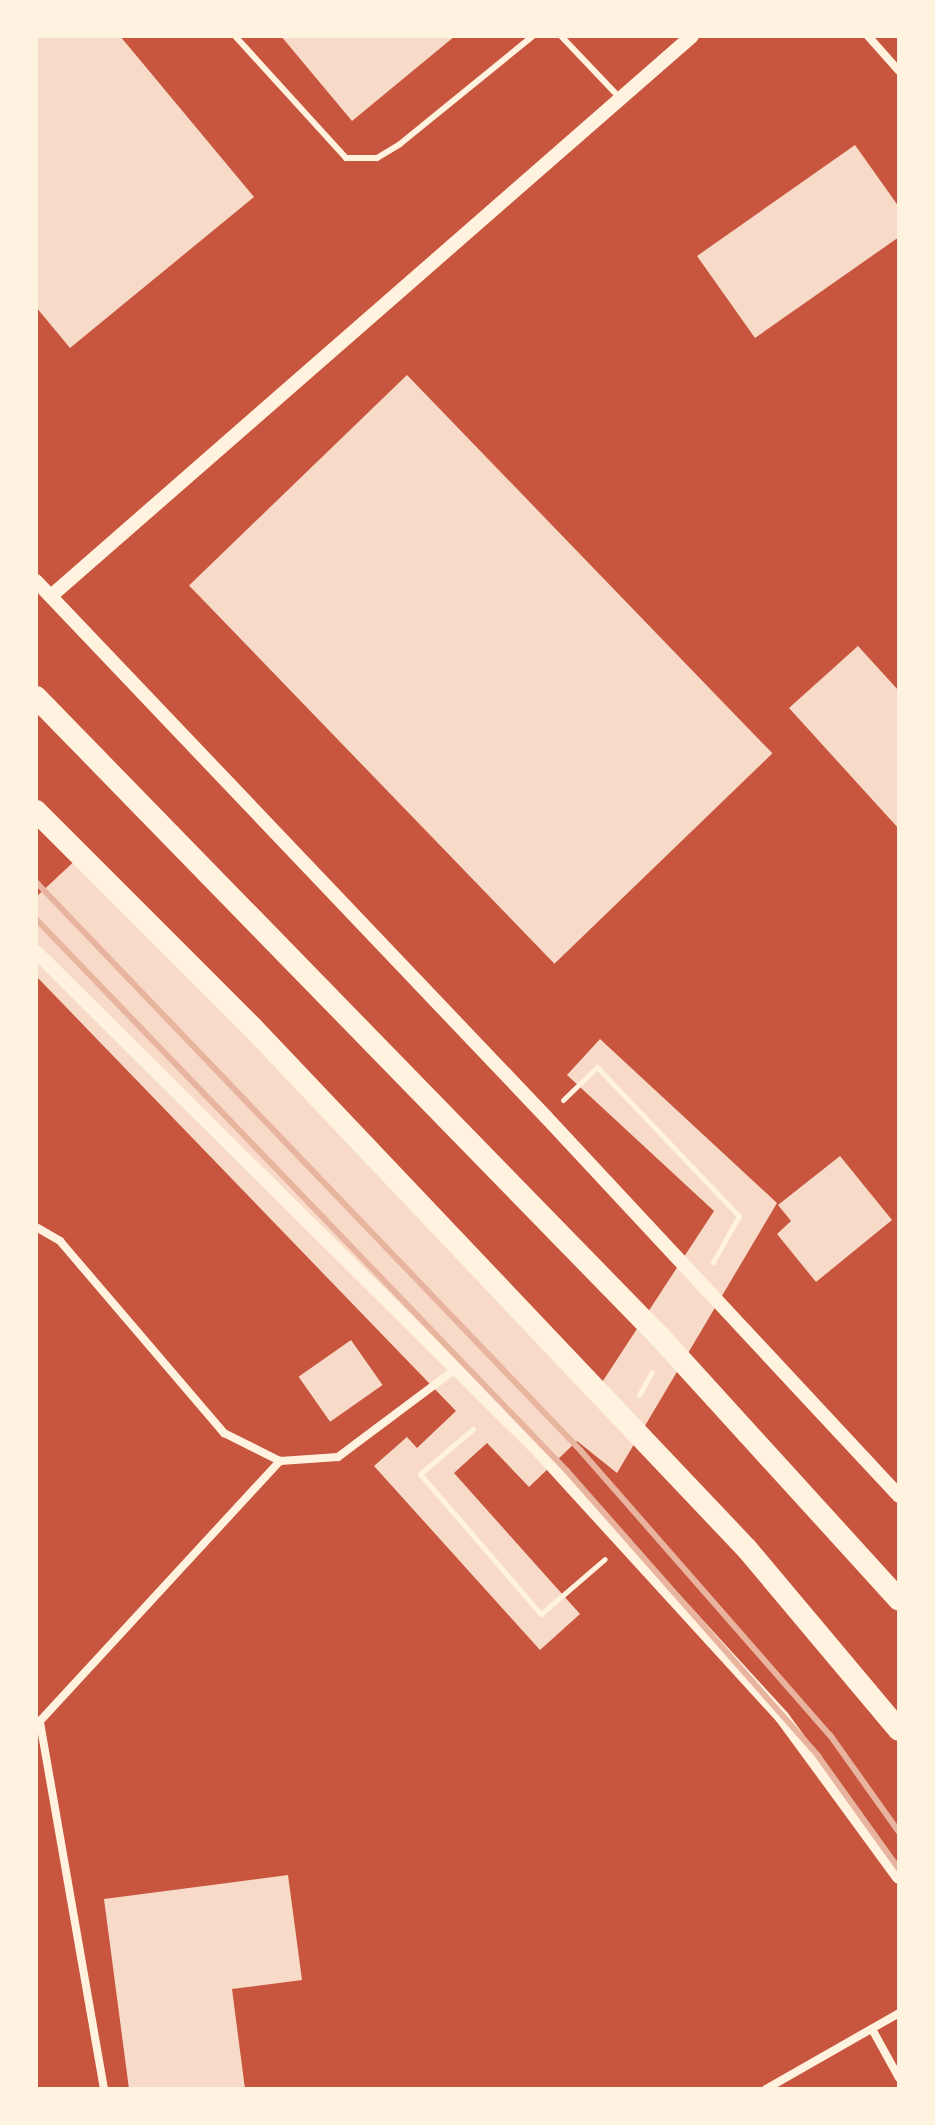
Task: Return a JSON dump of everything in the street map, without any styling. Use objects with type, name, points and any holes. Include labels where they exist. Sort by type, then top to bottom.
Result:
[{"type":"highway","points":[[36,697],[660,1337],[899,1600]]},
{"type":"highway","points":[[36,811],[252,1027],[747,1549],[899,1730]]},
{"type":"street","points":[[51,596],[692,36]]},
{"type":"street","points":[[868,36],[899,71]]},
{"type":"street","points":[[36,581],[546,1117],[899,1496]]},
{"type":"street","points":[[36,952],[457,1368],[623,1544],[782,1717],[899,1877]]},
{"type":"street","points":[[36,1227],[60,1241],[224,1433],[280,1461],[338,1457],[457,1368]]},
{"type":"street","points":[[104,2089],[40,1721],[280,1461]]},
{"type":"street","points":[[766,2089],[899,2013]]},
{"type":"street","points":[[872,2029],[899,2078]]},
{"type":"lane","points":[[235,36],[346,158],[377,158],[400,144],[533,36]]},
{"type":"lane","points":[[561,36],[620,99]]},
{"type":"path","points":[[546,1117],[597,1067],[717,1193]]},
{"type":"path","points":[[473,1429],[420,1474],[541,1614],[623,1544]]},
{"type":"building","points":[[36,36],[120,36],[254,197],[70,348],[36,307]]},
{"type":"building","points":[[281,36],[455,36],[352,121]]},
{"type":"building","points":[[855,145],[899,207],[899,237],[755,338],[697,256]]},
{"type":"building","points":[[407,375],[772,753],[554,964],[189,585]]},
{"type":"building","points":[[858,646],[899,691],[899,829],[789,708]]},
{"type":"building","points":[[81,855],[597,1390],[714,1211],[567,1075],[600,1039],[777,1203],[617,1473],[577,1441],[529,1487],[487,1443],[454,1473],[580,1614],[540,1650],[374,1466],[407,1437],[417,1448],[456,1411],[36,976],[36,897]]},
{"type":"building","points":[[840,1156],[892,1220],[816,1282],[777,1234],[791,1221],[778,1205]]},
{"type":"building","points":[[351,1340],[383,1385],[330,1422],[299,1377]]},
{"type":"building","points":[[288,1875],[302,1980],[232,1989],[245,2089],[129,2089],[104,1899]]},
{"type":"railway","points":[[36,882],[581,1451],[830,1735],[899,1832]]},
{"type":"railway","points":[[36,919],[567,1471],[818,1756],[899,1869]]}]
